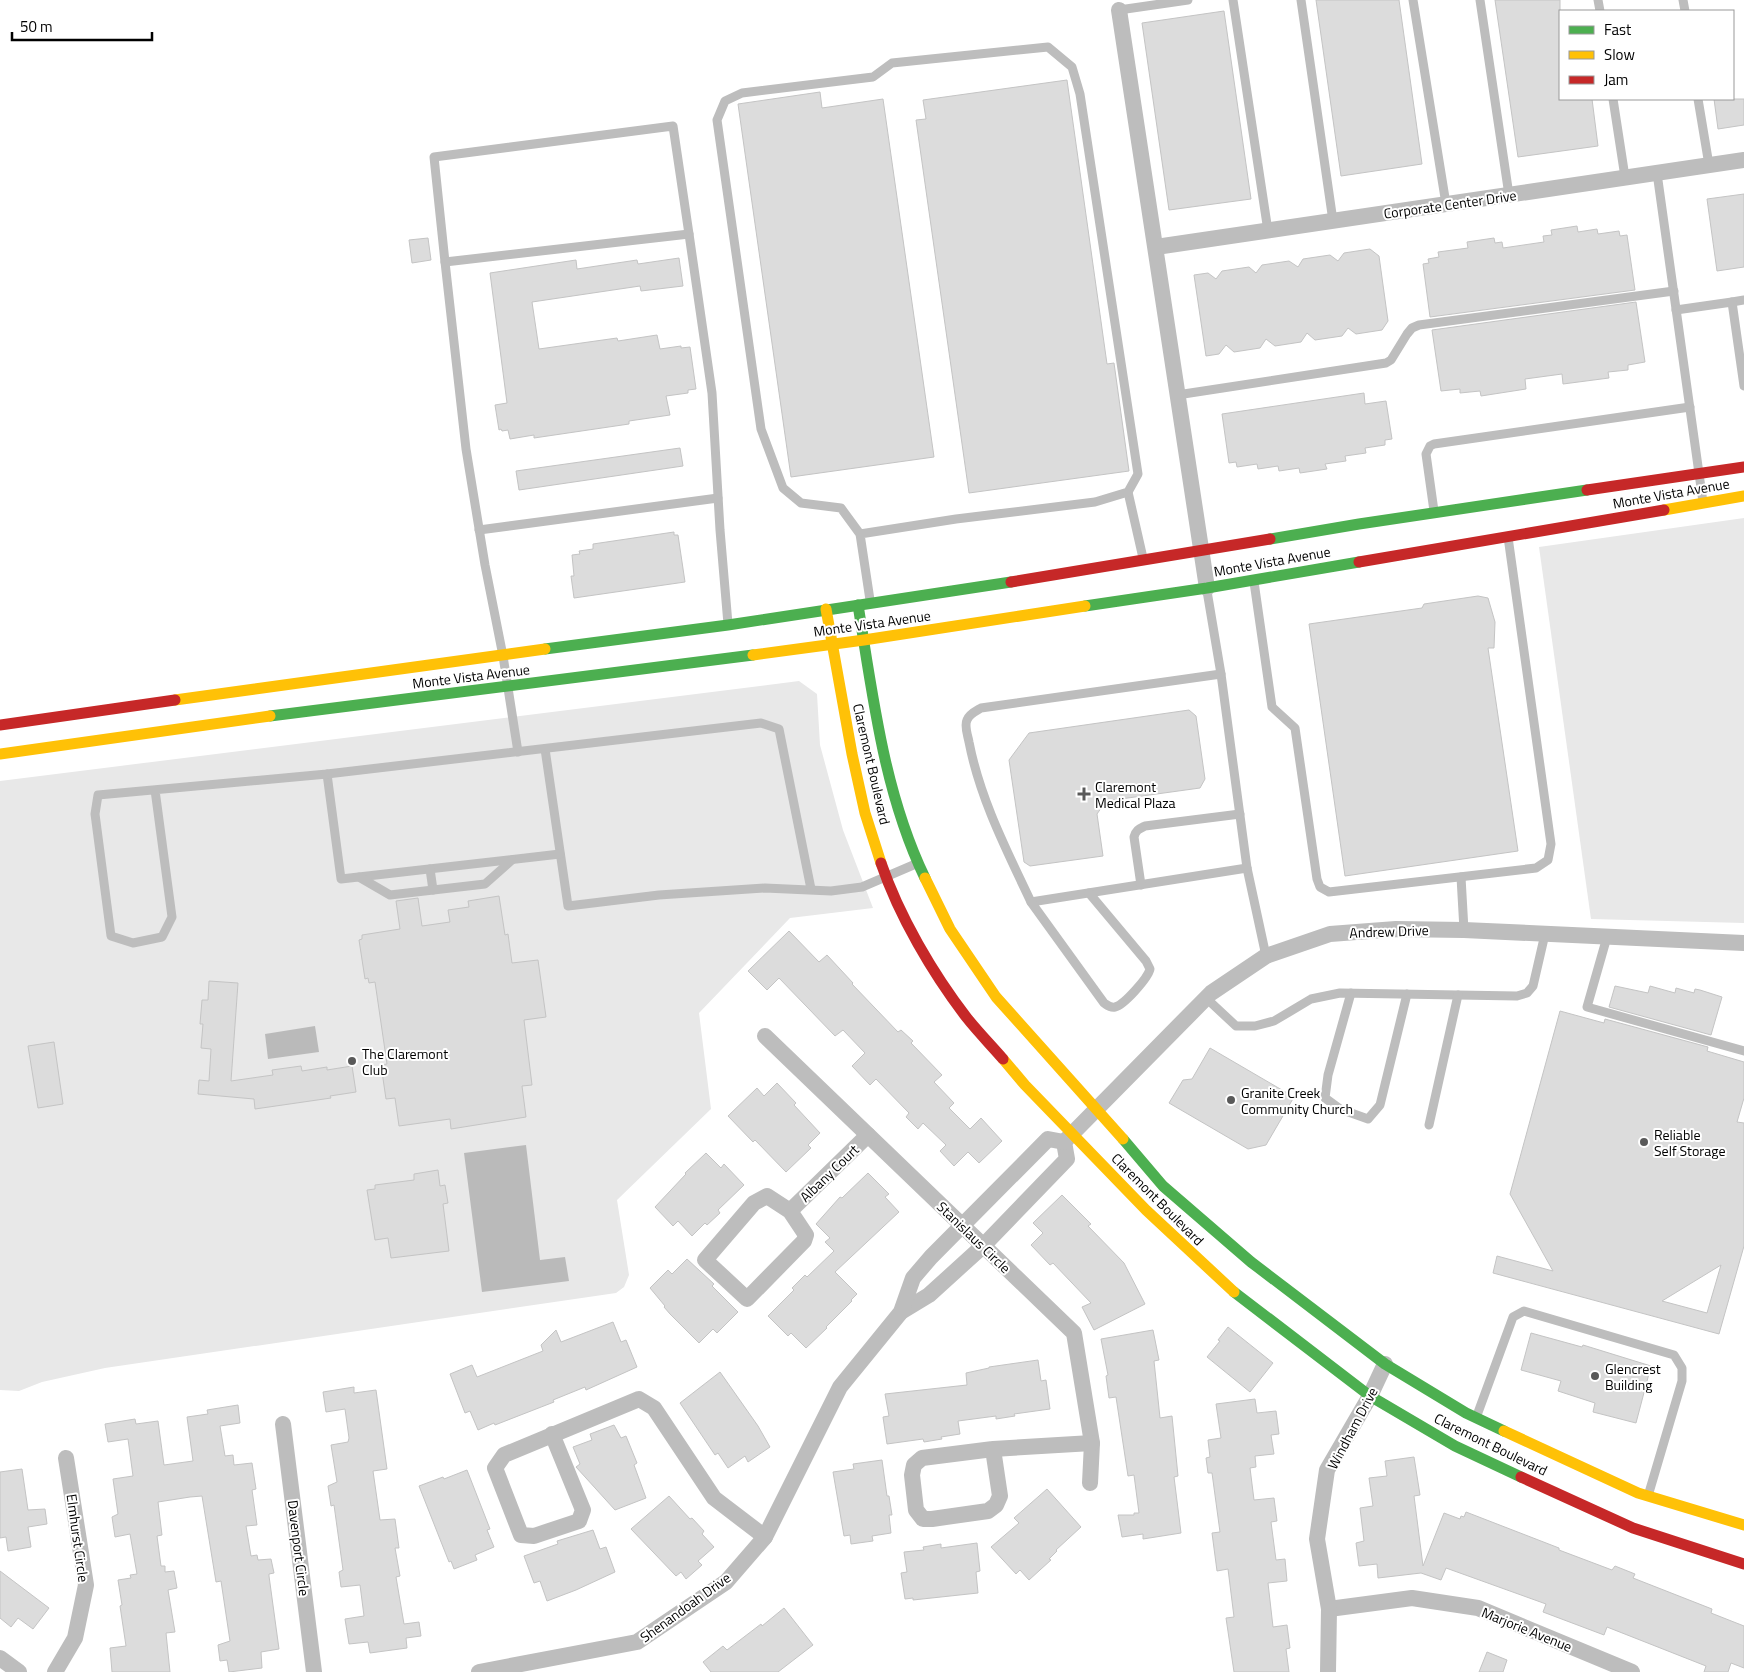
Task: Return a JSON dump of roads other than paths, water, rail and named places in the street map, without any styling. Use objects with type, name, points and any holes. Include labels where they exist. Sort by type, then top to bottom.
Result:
[{"type":"main road","name":"Monte Vista Avenue","points":[[0,725],[256,688],[728,625],[1034,579],[1434,513],[1744,467]]},
{"type":"main road","name":"Monte Vista Avenue","points":[[0,754],[250,718],[508,687],[864,640],[1207,588],[1744,496]]},
{"type":"main road","name":"Claremont Boulevard","points":[[858,605],[875,710],[892,790],[918,863],[950,929],[996,997],[1163,1186],[1251,1262],[1385,1364],[1476,1418],[1638,1493],[1744,1525]]},
{"type":"main road","name":"Claremont Boulevard","points":[[826,609],[852,754],[865,813],[886,877],[918,945],[967,1018],[1068,1138],[1227,1287],[1370,1396],[1455,1446],[1633,1528],[1744,1564]]},
{"type":"street","points":[[1118,10],[1207,588]]},
{"type":"street","name":"Corporate Center Drive","points":[[1156,247],[1744,160]]},
{"type":"street","name":"Andrew Drive","points":[[1068,1138],[1206,998],[1266,956],[1330,934],[1396,929],[1464,930],[1744,943]]},
{"type":"street","name":"Stanislaus Circle","points":[[765,1036],[1074,1333],[1092,1443],[1090,1483]]},
{"type":"street","name":"Albany Court","points":[[790,1211],[868,1135]]},
{"type":"street","name":"Shenandoah Drive","points":[[479,1672],[637,1642],[726,1582],[764,1537],[840,1387],[901,1312],[914,1278],[931,1257],[1048,1139],[1068,1138],[1067,1158],[983,1246],[929,1295],[901,1312]]},
{"type":"street","name":"Albany Court","points":[[767,1196],[790,1211],[806,1235],[804,1241],[747,1299],[705,1260],[754,1203],[767,1196]]},
{"type":"street","name":"Windham Drive","points":[[1328,1672],[1329,1609],[1317,1539],[1327,1470],[1370,1396],[1385,1364]]},
{"type":"street","points":[[552,1434],[584,1510],[579,1521],[534,1536],[521,1535],[495,1468],[504,1455],[552,1434],[639,1399],[654,1408],[714,1498],[764,1537]]},
{"type":"street","name":"Davenport Circle","points":[[283,1424],[314,1672]]},
{"type":"street","points":[[993,1449],[1000,1496],[996,1505],[988,1511],[923,1519],[916,1510],[912,1475],[914,1465],[922,1458],[993,1449],[1092,1443]]},
{"type":"street","name":"Elmhurst Circle","points":[[55,1672],[75,1638],[86,1585],[66,1458]]},
{"type":"street","name":"Marjorie Avenue","points":[[1329,1609],[1412,1598],[1478,1608],[1632,1672]]},
{"type":"street","points":[[0,1658],[19,1672]]},
{"type":"lane","points":[[1118,10],[1188,0]]},
{"type":"lane","points":[[1233,0],[1268,231]]},
{"type":"lane","points":[[1301,0],[1333,221]]},
{"type":"lane","points":[[1413,0],[1446,204]]},
{"type":"lane","points":[[1480,0],[1509,195]]},
{"type":"lane","points":[[871,603],[860,534],[841,508],[801,503],[783,488],[761,429],[717,120],[725,101],[742,93],[873,77],[892,63],[1048,47],[1072,67],[1080,94],[1138,474],[1128,492],[1144,560]]},
{"type":"lane","points":[[1613,100],[1625,177]]},
{"type":"lane","points":[[1698,100],[1708,165]]},
{"type":"lane","points":[[518,752],[466,449],[434,157],[673,126],[712,393],[728,625]]},
{"type":"lane","points":[[1656,173],[1703,503]]},
{"type":"lane","points":[[445,262],[689,234]]},
{"type":"lane","points":[[1177,395],[1386,363],[1391,360],[1412,328],[1419,325],[1674,291]]},
{"type":"lane","points":[[1676,310],[1744,300]]},
{"type":"lane","points":[[1732,302],[1744,386]]},
{"type":"lane","points":[[1434,513],[1426,454],[1430,446],[1434,444],[1690,407]]},
{"type":"lane","points":[[860,534],[956,519],[1095,502],[1128,492]]},
{"type":"lane","points":[[479,530],[718,498]]},
{"type":"lane","points":[[1254,580],[1272,707],[1295,728],[1320,888],[1329,892],[1536,868],[1548,860],[1550,844],[1508,536]]},
{"type":"lane","points":[[1207,588],[1221,674],[1247,868],[1266,956]]},
{"type":"lane","points":[[1089,893],[1146,961],[1150,969],[1149,976],[1116,1007],[1109,1007],[1104,1003],[1031,902],[990,815],[974,764],[966,720],[972,712],[981,708],[1221,674]]},
{"type":"lane","points":[[155,790],[172,917],[162,937],[133,944],[111,936],[95,814],[98,795],[327,774],[760,723],[779,729],[811,889]]},
{"type":"lane","points":[[545,749],[568,906],[659,895],[764,888],[831,891],[862,887],[918,863]]},
{"type":"lane","points":[[327,774],[341,880],[560,854]]},
{"type":"lane","points":[[1141,885],[1134,836],[1135,832],[1139,829],[1145,826],[1240,814]]},
{"type":"lane","points":[[358,877],[390,895],[485,884],[512,860]]},
{"type":"lane","points":[[1031,902],[1247,868]]},
{"type":"lane","points":[[430,869],[433,890]]},
{"type":"lane","points":[[1461,877],[1464,930]]},
{"type":"lane","points":[[1206,998],[1236,1026],[1255,1026],[1274,1021],[1311,999],[1340,993],[1516,996],[1528,993],[1533,986],[1545,934]]},
{"type":"lane","points":[[1607,937],[1587,1007],[1744,1051]]},
{"type":"lane","points":[[1351,993],[1328,1075],[1324,1098],[1340,1110],[1368,1119],[1380,1105],[1407,994]]},
{"type":"lane","points":[[1429,1125],[1458,995]]},
{"type":"lane","points":[[1476,1418],[1512,1317],[1524,1311],[1674,1355],[1682,1368],[1682,1381],[1648,1496]]},
{"type":"place","name":"Claremont Medical Plaza","points":[[1084,794]]},
{"type":"place","name":"The Claremont Club","points":[[352,1061]]},
{"type":"place","name":"Granite Creek Community Church","points":[[1231,1100]]},
{"type":"place","name":"Reliable Self Storage","points":[[1644,1142]]},
{"type":"place","name":"Glencrest Building","points":[[1595,1376]]}]
